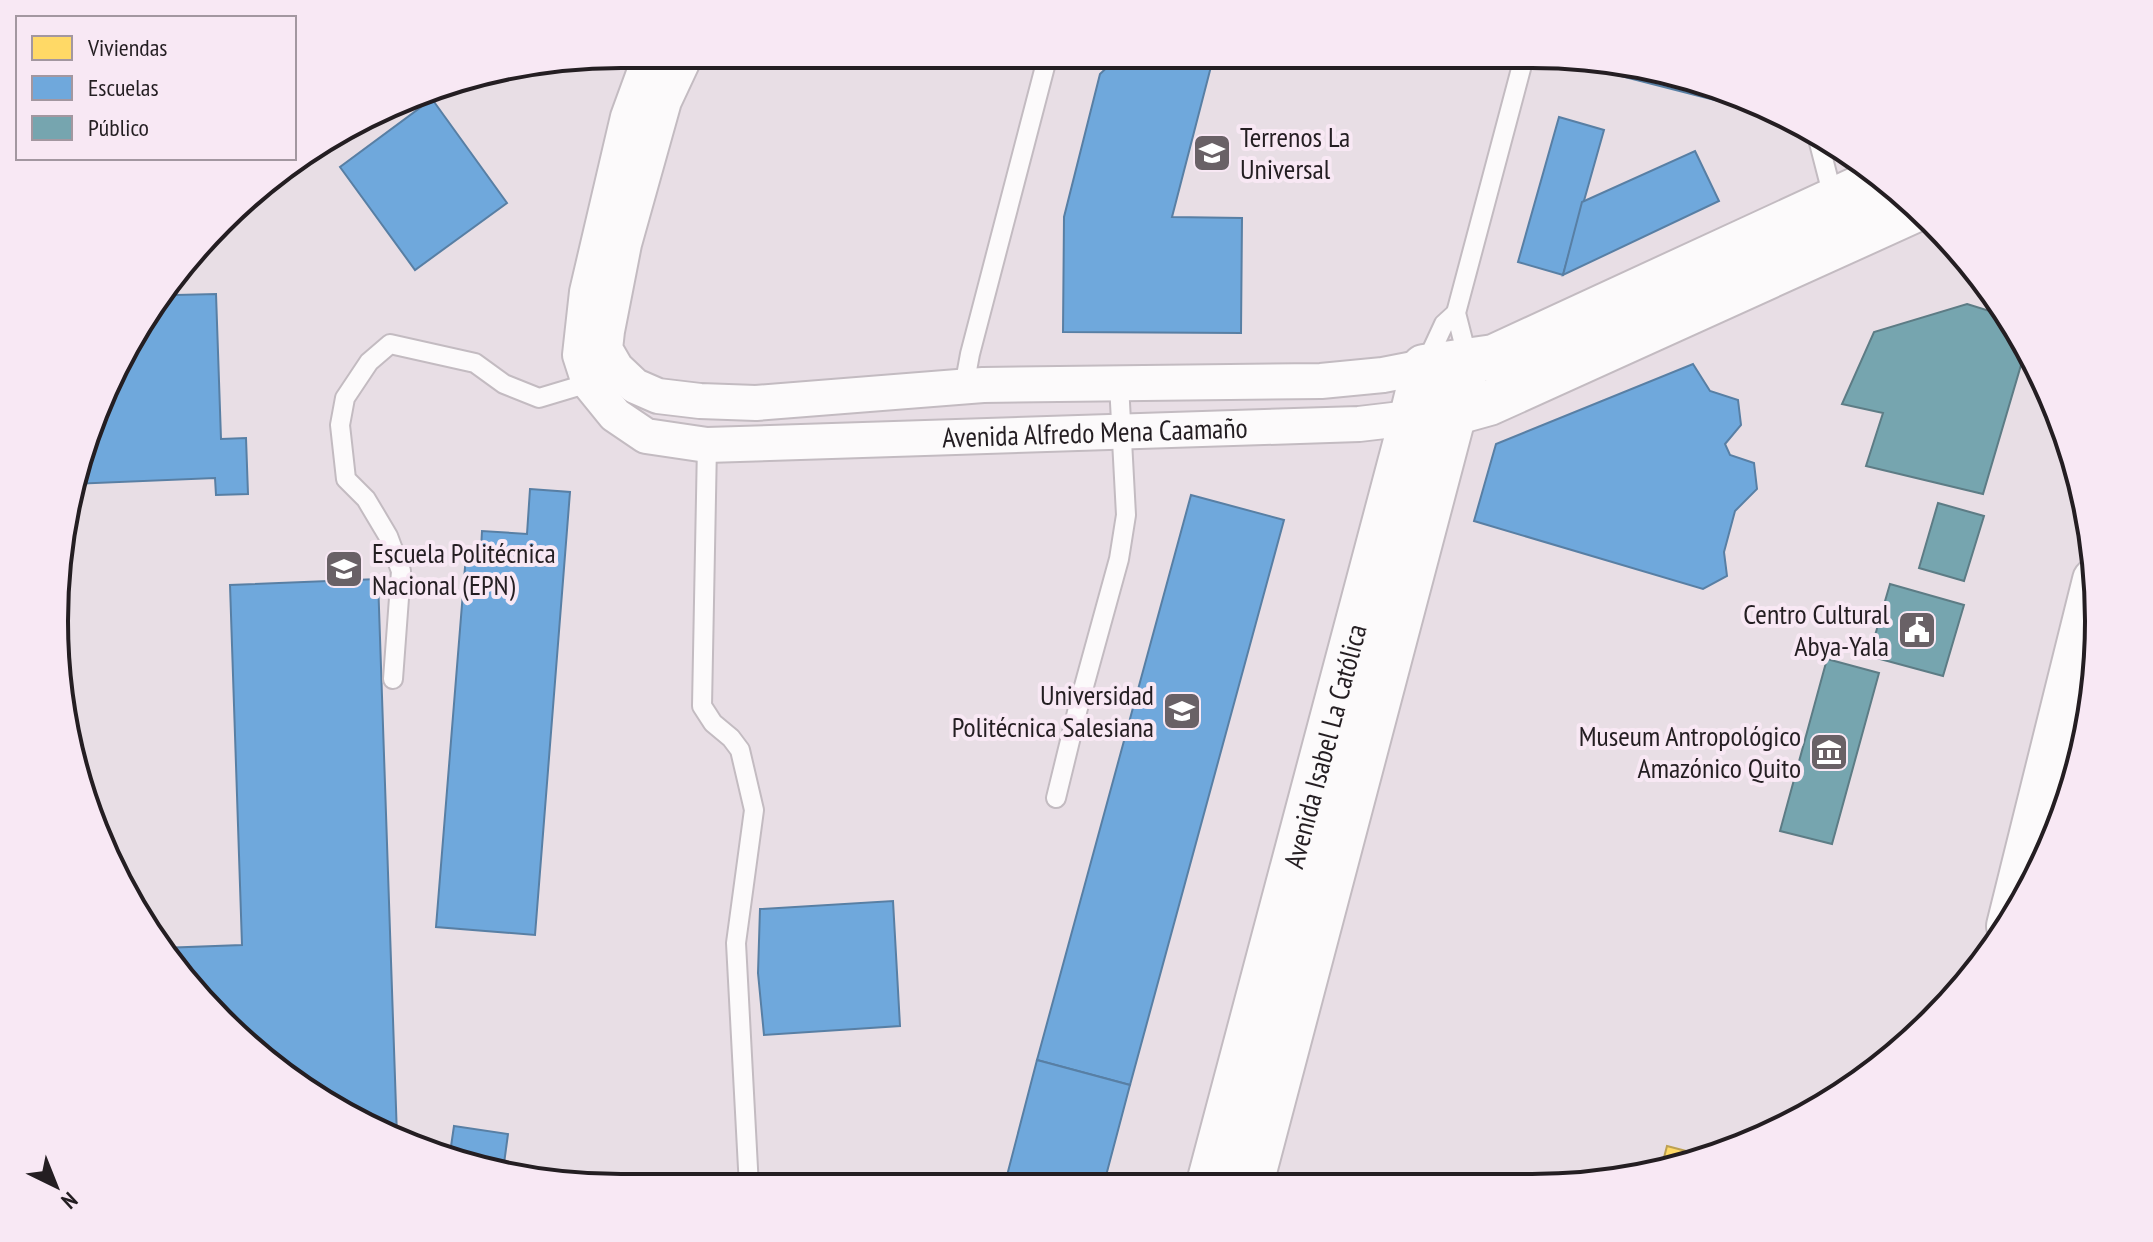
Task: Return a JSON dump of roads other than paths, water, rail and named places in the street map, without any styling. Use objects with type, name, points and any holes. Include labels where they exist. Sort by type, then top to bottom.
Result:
[{"type":"street","name":"Avenida Alfredo Mena Caamaño","points":[[646,68],[628,117],[587,292],[580,355],[589,383],[615,415],[646,436],[707,445],[1359,424],[1432,416],[1489,403],[1906,214]]},
{"type":"street","points":[[615,415],[635,386],[616,368],[605,349],[607,331],[624,244],[664,101],[679,68]]},
{"type":"street","name":"Avenida Alfredo Mena Caamaño","points":[[635,386],[658,396],[756,403],[964,387],[1321,381],[1383,375],[1494,357],[1871,183]]},
{"type":"street","name":"Avenida Isabel La Católica","points":[[1211,1174],[1406,441],[1432,416],[1468,360]]},
{"type":"street","name":"Avenida Isabel La Católica","points":[[1253,1174],[1432,416],[1424,367]]},
{"type":"street","points":[[2036,848],[2085,626]]},
{"type":"lane","points":[[964,387],[1045,68]]},
{"type":"lane","name":"Avenida Isabel La Católica","points":[[1468,360],[1456,313],[1521,68]]},
{"type":"lane","points":[[1821,149],[1834,201]]},
{"type":"lane","name":"Avenida Isabel La Católica","points":[[1424,367],[1444,324],[1456,313]]},
{"type":"lane","points":[[393,679],[401,571],[388,536],[366,499],[346,479],[340,425],[345,398],[369,362],[390,344],[475,363],[504,384],[539,398],[589,383]]},
{"type":"lane","points":[[1056,798],[1119,559],[1126,515],[1119,384]]},
{"type":"lane","points":[[707,445],[702,706],[713,723],[740,750],[754,810],[736,943],[748,1174]]},
{"type":"place","name":"Terrenos La Universal","points":[[1212,153]]},
{"type":"place","name":"Escuela Politécnica Nacional (EPN)","points":[[344,569]]},
{"type":"place","name":"Centro Cultural Abya-Yala","points":[[1917,630]]},
{"type":"place","name":"Universidad Politécnica Salesiana","points":[[1182,711]]},
{"type":"place","name":"Museum Antropológico Amazónico Quito","points":[[1829,752]]}]
